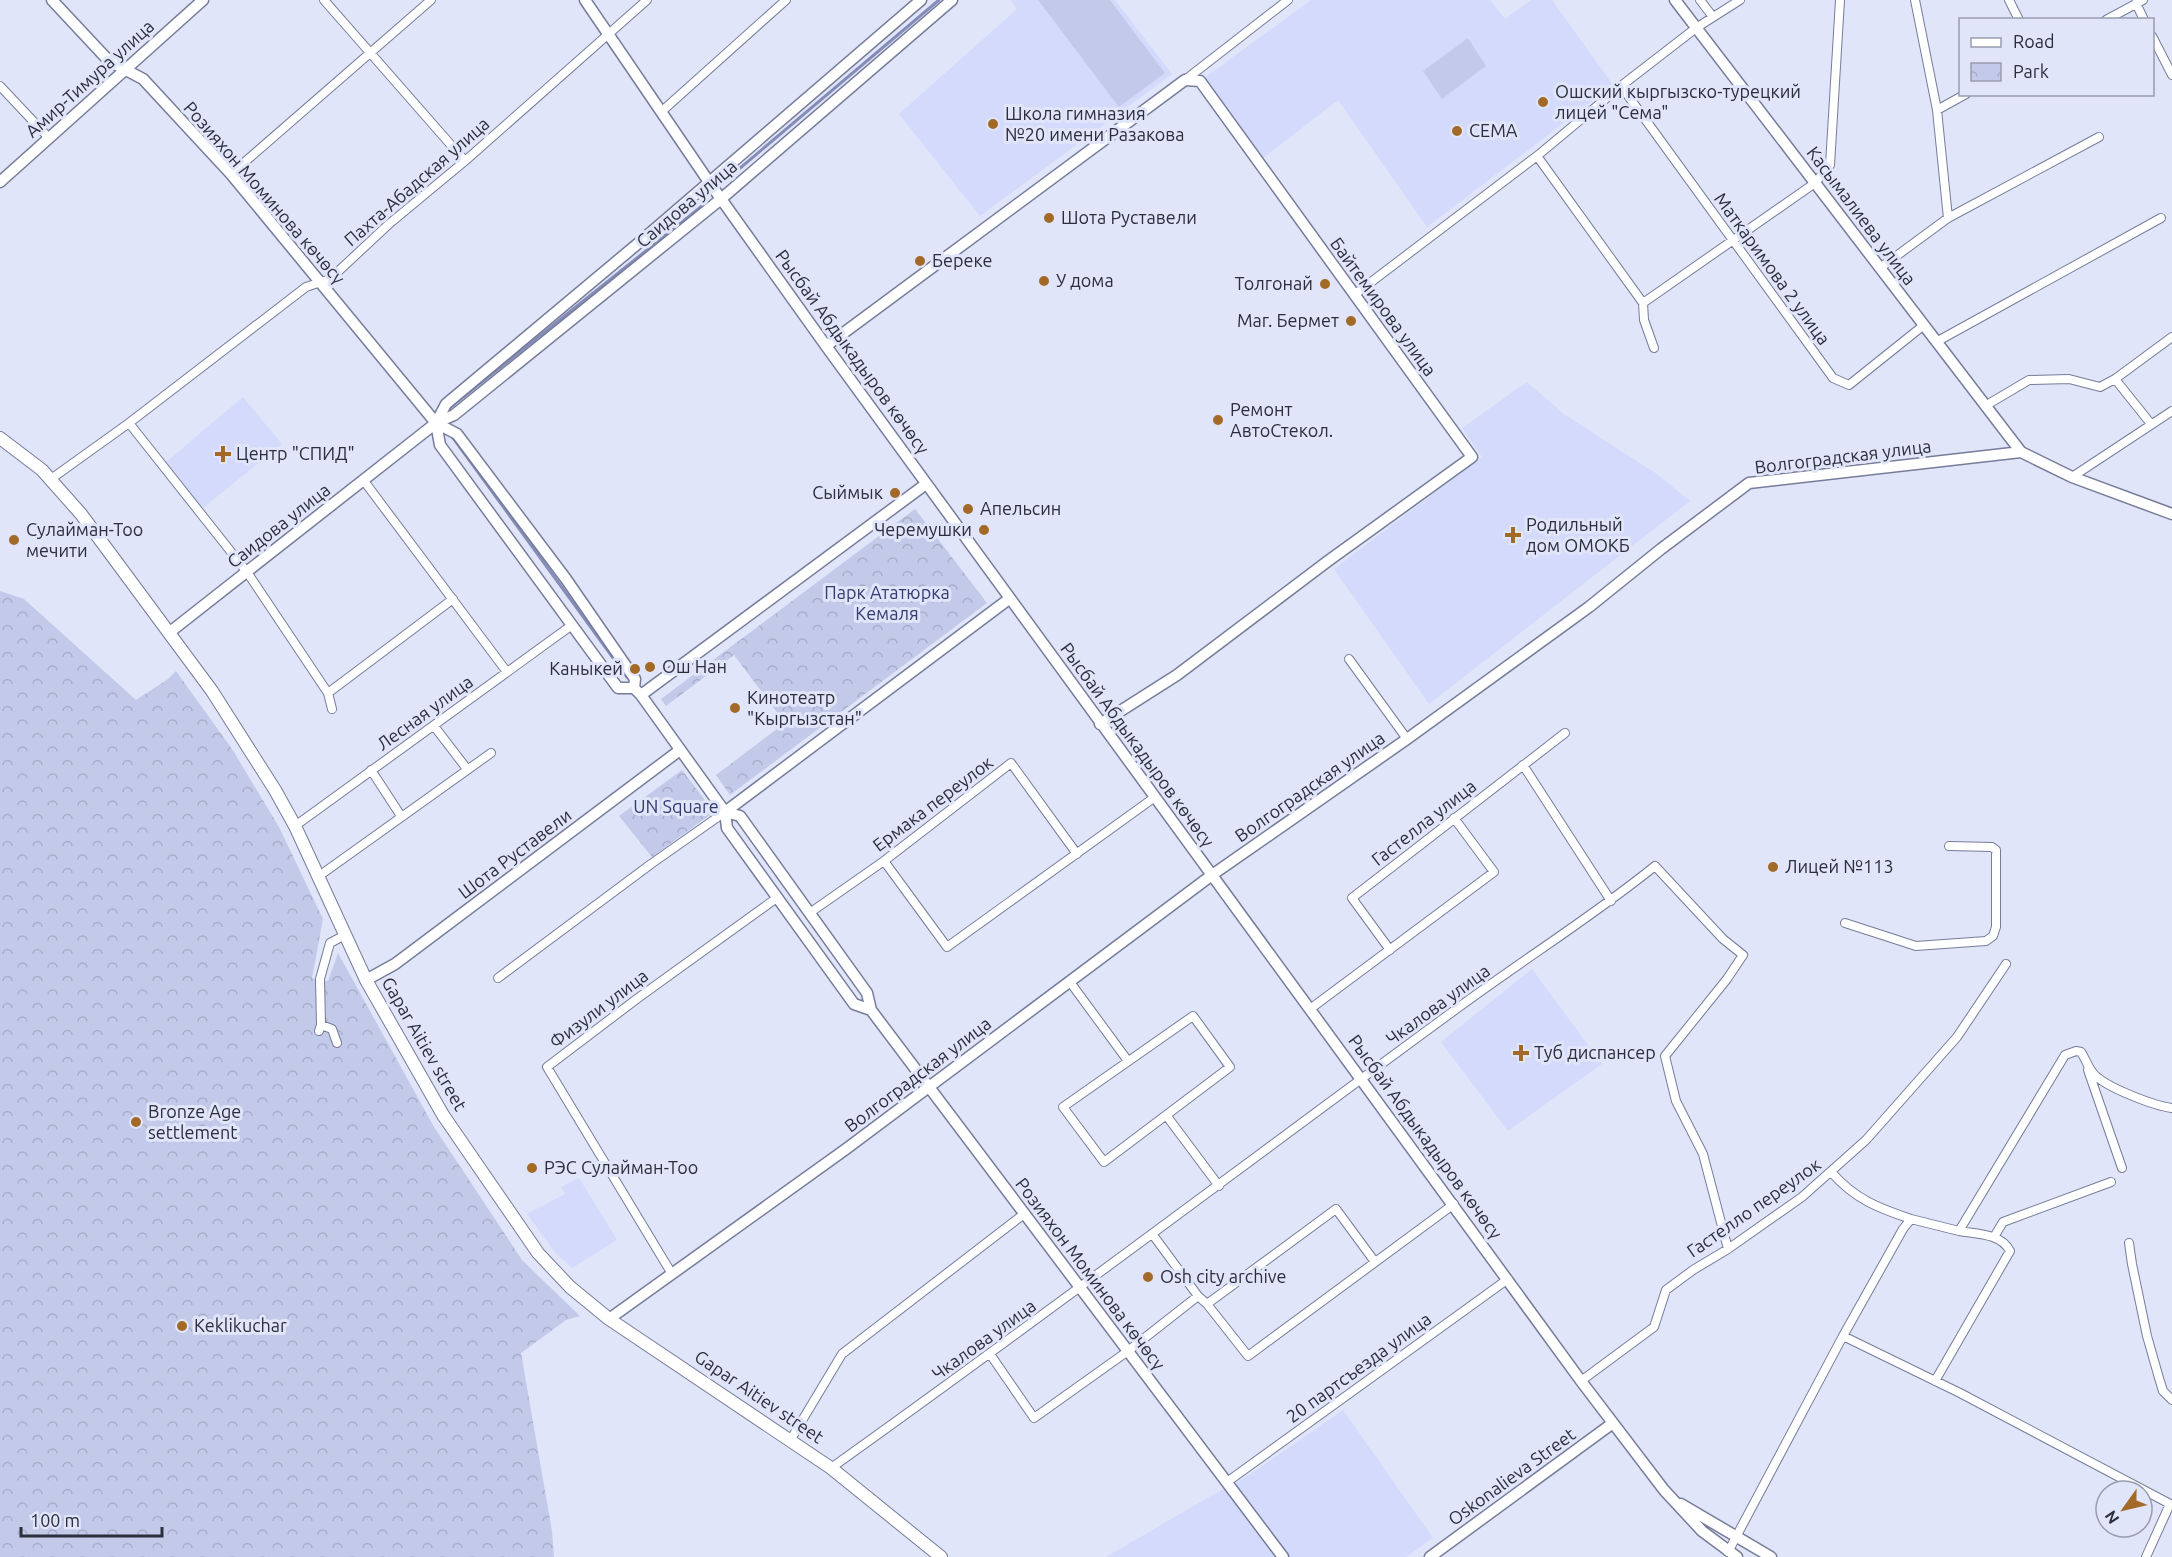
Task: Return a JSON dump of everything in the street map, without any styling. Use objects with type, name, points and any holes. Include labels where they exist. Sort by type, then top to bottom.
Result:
[{"type":"main road","name":"Gapar Aitiev street","points":[[0,438],[51,479],[81,514],[212,691],[275,790],[295,826],[366,980],[443,1115],[518,1226],[553,1271],[609,1319],[831,1468],[941,1557]]},
{"type":"street","name":"Розияхон Моминова көчөсү","points":[[52,0],[110,61],[143,79],[231,174],[436,423],[457,434],[560,570],[635,679],[638,692],[725,812],[727,828],[854,1004],[871,1010]]},
{"type":"street","points":[[324,0],[465,161]]},
{"type":"street","points":[[231,174],[431,0]]},
{"type":"street","name":"Рысбай Абдыкадыров көчөсү","points":[[585,0],[709,182],[826,346],[1581,1381],[1647,1468],[1702,1532],[1733,1554]]},
{"type":"street","name":"Пахта-Абадская улица","points":[[51,479],[129,423],[306,287],[330,279],[389,224],[465,161],[647,0]]},
{"type":"street","points":[[661,112],[786,0]]},
{"type":"street","name":"Саидова улица","points":[[436,423],[446,404],[921,0]]},
{"type":"street","name":"Саидова улица","points":[[170,632],[436,423],[454,415],[721,199],[952,0]]},
{"type":"street","points":[[826,346],[930,271],[1288,0]]},
{"type":"street","name":"Касымалиева улица","points":[[1674,0],[2021,452]]},
{"type":"street","points":[[1701,0],[1713,17]]},
{"type":"street","points":[[1354,296],[1537,156],[1621,86],[1696,28],[1740,0]]},
{"type":"street","points":[[1643,303],[1815,183],[1830,165],[1840,0]]},
{"type":"street","points":[[1915,0],[1936,110],[1948,218]]},
{"type":"street","points":[[2009,0],[2018,18]]},
{"type":"street","name":"Амир-Тимура улица","points":[[0,182],[198,2]]},
{"type":"street","points":[[2110,18],[2140,2],[2144,18]]},
{"type":"street","points":[[2154,40],[2172,75]]},
{"type":"street","name":"Байтемирова улица","points":[[1100,724],[1177,675],[1472,457],[1200,81],[1185,80]]},
{"type":"street","points":[[0,86],[49,138]]},
{"type":"street","name":"Маткаримова 2 улица","points":[[1621,86],[1732,242],[1833,378],[1849,385],[1924,325]]},
{"type":"street","points":[[1936,110],[1962,96]]},
{"type":"street","points":[[1880,268],[1948,218],[2099,137]]},
{"type":"street","points":[[1537,156],[1643,303],[1644,320],[1654,348]]},
{"type":"street","points":[[1936,342],[2161,218]]},
{"type":"street","points":[[1985,406],[2029,380],[2068,379],[2100,387],[2115,379],[2172,336]]},
{"type":"street","points":[[2115,379],[2151,424]]},
{"type":"street","points":[[2072,477],[2172,411]]},
{"type":"street","points":[[129,423],[247,572],[328,693],[332,709]]},
{"type":"street","name":"Розияхон Моминова көчөсү","points":[[436,423],[440,446],[618,688],[638,692]]},
{"type":"street","points":[[2021,452],[2072,477],[2172,514]]},
{"type":"street","name":"Волгоградская улица","points":[[609,1319],[846,1149],[1212,875],[1407,739],[1589,607],[1749,483],[2021,452]]},
{"type":"street","points":[[364,481],[507,672]]},
{"type":"street","points":[[638,692],[926,484]]},
{"type":"street","points":[[328,693],[453,599]]},
{"type":"street","points":[[498,978],[725,812],[1009,599]]},
{"type":"street","name":"Лесная улица","points":[[295,826],[572,625]]},
{"type":"street","points":[[1349,659],[1407,739]]},
{"type":"street","points":[[434,726],[466,769]]},
{"type":"street","name":"Гастелла улица","points":[[1389,950],[1352,898],[1565,733]]},
{"type":"street","name":"Шота Руставели","points":[[366,980],[395,964],[680,750]]},
{"type":"street","points":[[319,876],[491,753]]},
{"type":"street","name":"Ермака переулок","points":[[811,912],[884,861],[1011,763],[1077,854]]},
{"type":"street","points":[[1523,765],[1611,901]]},
{"type":"street","points":[[371,770],[401,816]]},
{"type":"street","points":[[884,861],[947,947],[1155,797]]},
{"type":"street","name":"Розияхон Моминова көчөсү","points":[[725,812],[740,816],[867,993],[871,1010],[1283,1557]]},
{"type":"street","points":[[1310,1009],[1494,872],[1454,818]]},
{"type":"street","points":[[1845,923],[1916,946],[1986,941],[1993,936],[1996,927],[1996,850],[1992,847],[1949,846]]},
{"type":"street","name":"Чкалова улица","points":[[831,1468],[1080,1289],[1461,1006],[1611,901],[1654,866],[1723,939],[1743,955],[1728,979],[1665,1056],[1676,1101],[1703,1154],[1728,1250]]},
{"type":"street","name":"Физули улица","points":[[672,1274],[547,1067],[778,897]]},
{"type":"street","points":[[337,1043],[332,1029],[320,1028],[320,980],[330,943],[345,935]]},
{"type":"street","name":"Гастелло переулок","points":[[1581,1381],[1654,1327],[1666,1290],[1693,1270],[1728,1250],[1803,1197],[1832,1173],[1880,1125],[1957,1037],[2006,964]]},
{"type":"street","points":[[1070,982],[1128,1061]]},
{"type":"street","points":[[1193,1016],[1230,1067],[1104,1162],[1062,1107],[1128,1061],[1193,1016]]},
{"type":"street","points":[[1959,1231],[2065,1055],[2076,1051],[2081,1052]]},
{"type":"street","points":[[2081,1052],[2094,1074],[2102,1080],[2136,1098],[2161,1107],[2172,1108]]},
{"type":"street","points":[[2081,1052],[2122,1168]]},
{"type":"street","points":[[1166,1115],[1219,1186]]},
{"type":"street","points":[[1832,1173],[1842,1184],[1865,1201],[1911,1218],[1959,1231],[1994,1237],[2005,1244],[2010,1251],[1935,1381]]},
{"type":"street","points":[[1994,1237],[2003,1222],[2111,1182]]},
{"type":"street","points":[[1153,1235],[1198,1296],[1248,1356],[1454,1204]]},
{"type":"street","points":[[1207,1304],[1336,1209],[1376,1262]]},
{"type":"street","points":[[791,1439],[842,1354],[1024,1214]]},
{"type":"street","points":[[1733,1554],[1737,1537],[1843,1336],[1911,1218]]},
{"type":"street","points":[[2129,1243],[2159,1378],[2163,1391],[2172,1400]]},
{"type":"street","name":"20 партсъезда улица","points":[[1227,1482],[1508,1279]]},
{"type":"street","points":[[990,1354],[1034,1418],[1128,1351],[1198,1296]]},
{"type":"street","points":[[1843,1336],[1935,1381],[2171,1505],[2146,1557]]},
{"type":"street","name":"Oskonalieva Street","points":[[1430,1557],[1613,1424]]},
{"type":"street","name":"Рысбай Абдыкадыров көчөсү","points":[[1676,1501],[1771,1557]]},
{"type":"shaded area","points":[[1011,0],[1115,0],[1172,74],[980,216],[899,114],[1017,9]]},
{"type":"shaded area","name":"СЕМА","points":[[1311,0],[1490,0],[1505,19],[1531,0],[1552,0],[1613,85],[1427,227],[1338,100],[1258,162],[1200,81]]},
{"type":"shaded area","name":"Родильный дом ОМОКБ","points":[[1527,382],[1565,415],[1657,474],[1690,501],[1429,704],[1334,569],[1482,457],[1462,428]]},
{"type":"shaded area","name":"Центр \"СПИД\"","points":[[243,397],[282,444],[198,512],[165,463]]},
{"type":"shaded area","name":"Туб диспансер","points":[[1532,969],[1602,1064],[1508,1131],[1441,1042]]},
{"type":"shaded area","points":[[579,1178],[617,1240],[572,1268],[555,1252],[527,1214],[565,1194],[561,1187]]},
{"type":"shaded area","points":[[1343,1410],[1433,1538],[1406,1557],[1106,1557],[1248,1476]]},
{"type":"green space","points":[[1038,0],[1110,0],[1165,73],[1119,107]]},
{"type":"green space","points":[[1468,38],[1486,66],[1442,99],[1423,71]]},
{"type":"green space","name":"Парк Ататюрка Кемаля","points":[[915,509],[987,603],[730,795],[716,775],[785,723],[734,655],[666,706],[661,699]]},
{"type":"green space","points":[[0,591],[24,599],[136,700],[176,671],[232,749],[279,827],[323,919],[312,978],[328,981],[338,953],[434,1127],[522,1260],[580,1316],[566,1320],[521,1353],[552,1531],[554,1557],[0,1557]]},
{"type":"green space","name":"UN Square","points":[[682,770],[714,812],[652,857],[619,816]]},
{"type":"waterway","points":[[726,180],[939,0]]},
{"type":"waterway","points":[[448,409],[702,206]]},
{"type":"waterway","points":[[451,435],[627,677]]},
{"type":"place","name":"Ошский кыргызско-турецкий лицей \"Сема\"","points":[[1543,102]]},
{"type":"place","name":"Школа гимназия №20 имени Разакова","points":[[993,124]]},
{"type":"place","name":"СЕМА","points":[[1457,131]]},
{"type":"place","name":"Шота Руставели","points":[[1049,218]]},
{"type":"place","name":"Береке","points":[[920,261]]},
{"type":"place","name":"У дома","points":[[1044,281]]},
{"type":"place","name":"Толгонай","points":[[1325,284]]},
{"type":"place","name":"Маг. Бермет","points":[[1351,321]]},
{"type":"place","name":"Ремонт АвтоСтекол.","points":[[1218,420]]},
{"type":"place","name":"Центр \"СПИД\"","points":[[223,454]]},
{"type":"place","name":"Сыймык","points":[[895,493]]},
{"type":"place","name":"Апельсин","points":[[968,509]]},
{"type":"place","name":"Черемушки","points":[[984,530]]},
{"type":"place","name":"Родильный дом ОМОКБ","points":[[1513,535]]},
{"type":"place","name":"Сулайман-Тоо мечити","points":[[14,540]]},
{"type":"place","name":"Ош Нан","points":[[650,667]]},
{"type":"place","name":"Каныкей","points":[[635,669]]},
{"type":"place","name":"Кинотеатр \"Кыргызстан\"","points":[[735,708]]},
{"type":"place","name":"Лицей №113","points":[[1773,867]]},
{"type":"place","name":"Туб диспансер","points":[[1521,1053]]},
{"type":"place","name":"Bronze Age settlement","points":[[136,1122]]},
{"type":"place","name":"РЭС Сулайман-Тоо","points":[[532,1168]]},
{"type":"place","name":"Osh city archive","points":[[1148,1277]]},
{"type":"place","name":"Keklikuchar","points":[[182,1326]]}]
